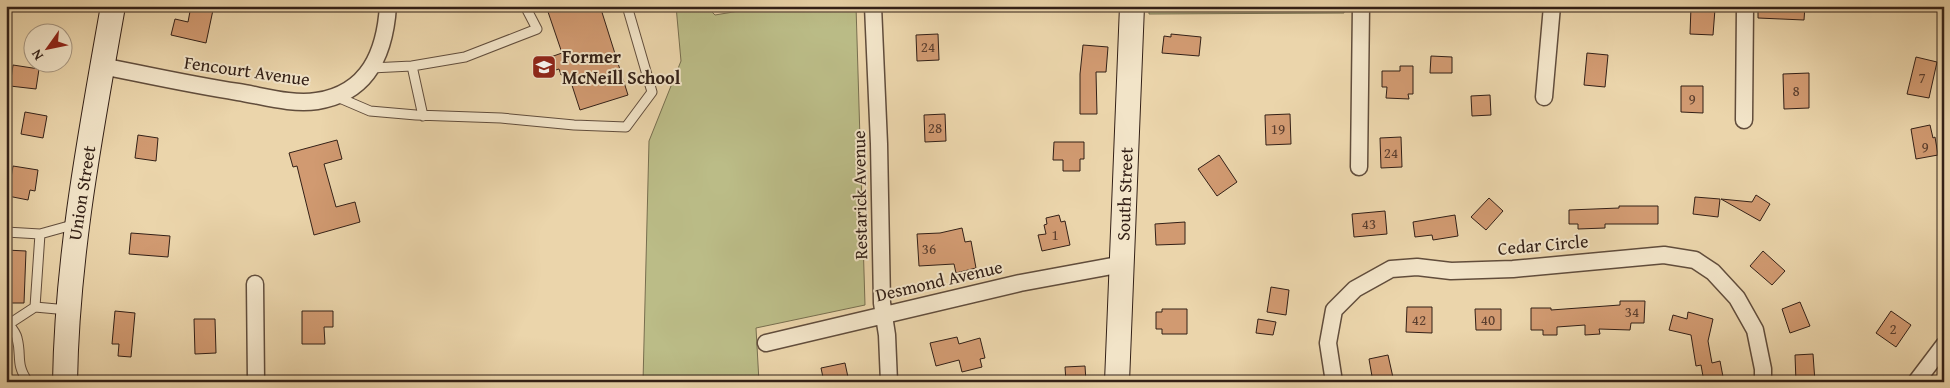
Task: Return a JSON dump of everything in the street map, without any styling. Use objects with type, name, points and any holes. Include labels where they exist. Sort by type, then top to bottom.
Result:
[{"type":"main road","name":"Union Street","points":[[65,382],[68,310],[76,224],[113,6]]},
{"type":"main road","name":"South Street","points":[[1117,382],[1132,6]]},
{"type":"street","name":"Fencourt Avenue","points":[[102,66],[221,90],[294,100],[317,101],[335,96],[351,88],[371,68],[381,50],[386,29],[388,6]]},
{"type":"street","name":"Restarick Avenue","points":[[873,6],[884,315],[887,335],[889,382]]},
{"type":"street","points":[[1359,167],[1361,6]]},
{"type":"street","points":[[1544,97],[1552,6]]},
{"type":"street","points":[[1744,120],[1745,6]]},
{"type":"street","name":"Cedar Circle","points":[[1334,382],[1328,343],[1334,310],[1355,289],[1391,269],[1417,267],[1451,271],[1513,270],[1664,255],[1695,260],[1713,272],[1737,298],[1755,330],[1763,369],[1763,382]]},
{"type":"street","name":"Desmond Avenue","points":[[766,343],[1020,283],[1123,264]]},
{"type":"street","points":[[255,284],[256,382]]},
{"type":"street","points":[[1916,382],[1944,345]]},
{"type":"lane","points":[[371,68],[412,66],[465,57],[537,29],[525,6]]},
{"type":"lane","points":[[335,96],[370,111],[423,116],[501,118],[574,125],[626,127],[652,92],[627,6]]},
{"type":"lane","points":[[412,66],[423,116]]},
{"type":"lane","points":[[6,232],[40,234],[76,224]]},
{"type":"lane","points":[[35,307],[40,234]]},
{"type":"lane","points":[[28,382],[18,361],[17,337],[8,323],[35,307],[68,310]]},
{"type":"green space","points":[[676,6],[706,6],[715,15],[751,9],[751,6],[856,6],[865,305],[756,328],[759,382],[643,382],[649,141],[681,61]]},
{"type":"green space","points":[[1149,6],[1345,6],[1344,13],[1149,14]]},
{"type":"building","points":[[191,6],[213,10],[206,43],[171,35],[175,19],[188,22]]},
{"type":"building","points":[[546,6],[600,6],[628,95],[580,110],[568,73],[561,75],[559,69],[549,72],[545,59],[562,53]]},
{"type":"building","points":[[1710,6],[1710,9],[1715,9],[1713,35],[1690,34],[1691,7]]},
{"type":"building","points":[[1758,6],[1805,6],[1804,20],[1758,18]]},
{"type":"building","points":[[938,34],[939,60],[917,61],[916,35]]},
{"type":"building","points":[[1171,34],[1201,37],[1199,56],[1162,53],[1164,36],[1171,37]]},
{"type":"building","points":[[1083,45],[1108,47],[1106,72],[1096,72],[1097,114],[1080,114],[1080,74]]},
{"type":"building","points":[[1587,53],[1608,55],[1605,87],[1584,85]]},
{"type":"building","points":[[1431,56],[1452,57],[1452,73],[1430,73]]},
{"type":"building","points":[[1916,57],[1937,62],[1929,98],[1907,94]]},
{"type":"building","points":[[13,65],[22,66],[22,72],[39,72],[36,89],[10,86]]},
{"type":"building","points":[[1400,66],[1413,66],[1413,94],[1408,94],[1409,99],[1386,98],[1387,87],[1382,87],[1382,71],[1400,71]]},
{"type":"building","points":[[1809,73],[1809,108],[1784,109],[1783,74]]},
{"type":"building","points":[[1681,86],[1703,86],[1703,113],[1681,112]]},
{"type":"building","points":[[1490,95],[1491,115],[1472,116],[1471,96]]},
{"type":"building","points":[[25,112],[47,116],[43,138],[21,134]]},
{"type":"building","points":[[945,114],[946,141],[925,142],[924,115]]},
{"type":"building","points":[[1290,114],[1291,144],[1266,145],[1265,115]]},
{"type":"building","points":[[1930,125],[1933,138],[1935,137],[1938,155],[1916,159],[1911,129]]},
{"type":"building","points":[[138,135],[158,138],[156,161],[135,158]]},
{"type":"building","points":[[1401,137],[1402,167],[1381,168],[1380,138]]},
{"type":"building","points":[[337,140],[342,159],[324,164],[336,207],[355,202],[360,222],[314,235],[297,166],[293,167],[289,153]]},
{"type":"building","points":[[1054,142],[1084,142],[1084,159],[1080,159],[1080,171],[1063,171],[1063,160],[1053,160]]},
{"type":"building","points":[[1219,155],[1237,182],[1217,196],[1198,169]]},
{"type":"building","points":[[13,166],[38,170],[35,191],[30,190],[28,200],[8,196]]},
{"type":"building","points":[[1756,195],[1770,204],[1760,221],[1721,199],[1752,202]]},
{"type":"building","points":[[1695,197],[1720,199],[1718,217],[1693,214]]},
{"type":"building","points":[[1489,198],[1503,211],[1486,230],[1471,217]]},
{"type":"building","points":[[1619,206],[1658,206],[1658,224],[1605,224],[1605,228],[1578,229],[1578,224],[1569,224],[1569,210],[1619,208]]},
{"type":"building","points":[[1385,211],[1387,234],[1354,237],[1352,214]]},
{"type":"building","points":[[1059,215],[1061,222],[1065,221],[1070,245],[1042,251],[1038,235],[1046,234],[1044,225],[1047,224],[1046,218]]},
{"type":"building","points":[[1455,215],[1458,236],[1433,240],[1432,235],[1415,237],[1413,222]]},
{"type":"building","points":[[1185,222],[1185,244],[1156,245],[1155,224]]},
{"type":"building","points":[[962,228],[965,242],[971,241],[976,268],[956,273],[954,264],[919,266],[917,234],[940,233]]},
{"type":"building","points":[[131,233],[170,236],[168,257],[129,254]]},
{"type":"building","points":[[6,250],[26,251],[24,303],[8,303],[9,283],[6,283]]},
{"type":"building","points":[[1763,251],[1785,271],[1772,285],[1750,266]]},
{"type":"building","points":[[1271,287],[1289,290],[1286,315],[1267,312]]},
{"type":"building","points":[[1620,301],[1645,301],[1644,323],[1631,323],[1630,330],[1599,329],[1600,334],[1585,335],[1585,325],[1557,327],[1557,335],[1543,335],[1543,330],[1531,330],[1531,308],[1551,308],[1551,310],[1620,305]]},
{"type":"building","points":[[1800,302],[1810,326],[1790,333],[1782,309]]},
{"type":"building","points":[[1407,307],[1432,307],[1432,333],[1406,332]]},
{"type":"building","points":[[1162,309],[1187,309],[1187,334],[1162,334],[1162,329],[1156,329],[1156,312],[1162,312]]},
{"type":"building","points":[[1475,309],[1501,309],[1501,330],[1476,330]]},
{"type":"building","points":[[115,311],[135,313],[131,357],[118,356],[119,344],[112,344]]},
{"type":"building","points":[[302,311],[333,311],[333,327],[324,327],[325,344],[302,344]]},
{"type":"building","points":[[1891,311],[1911,325],[1896,347],[1876,333]]},
{"type":"building","points":[[1688,312],[1713,319],[1708,341],[1712,363],[1720,361],[1724,382],[1704,382],[1701,365],[1696,366],[1691,335],[1669,330],[1673,315],[1687,319]]},
{"type":"building","points":[[194,319],[215,319],[216,353],[195,354]]},
{"type":"building","points":[[1258,319],[1276,322],[1273,335],[1256,333]]},
{"type":"building","points":[[957,337],[959,344],[980,338],[985,358],[980,359],[982,367],[962,372],[959,360],[936,366],[930,343]]},
{"type":"building","points":[[1813,354],[1815,382],[1796,382],[1795,355]]},
{"type":"building","points":[[1388,355],[1394,382],[1373,382],[1369,359]]},
{"type":"building","points":[[845,363],[849,382],[824,382],[821,368]]},
{"type":"building","points":[[1085,366],[1086,382],[1066,382],[1065,367]]},
{"type":"place","name":"Former McNeill School","points":[[544,67]]}]
